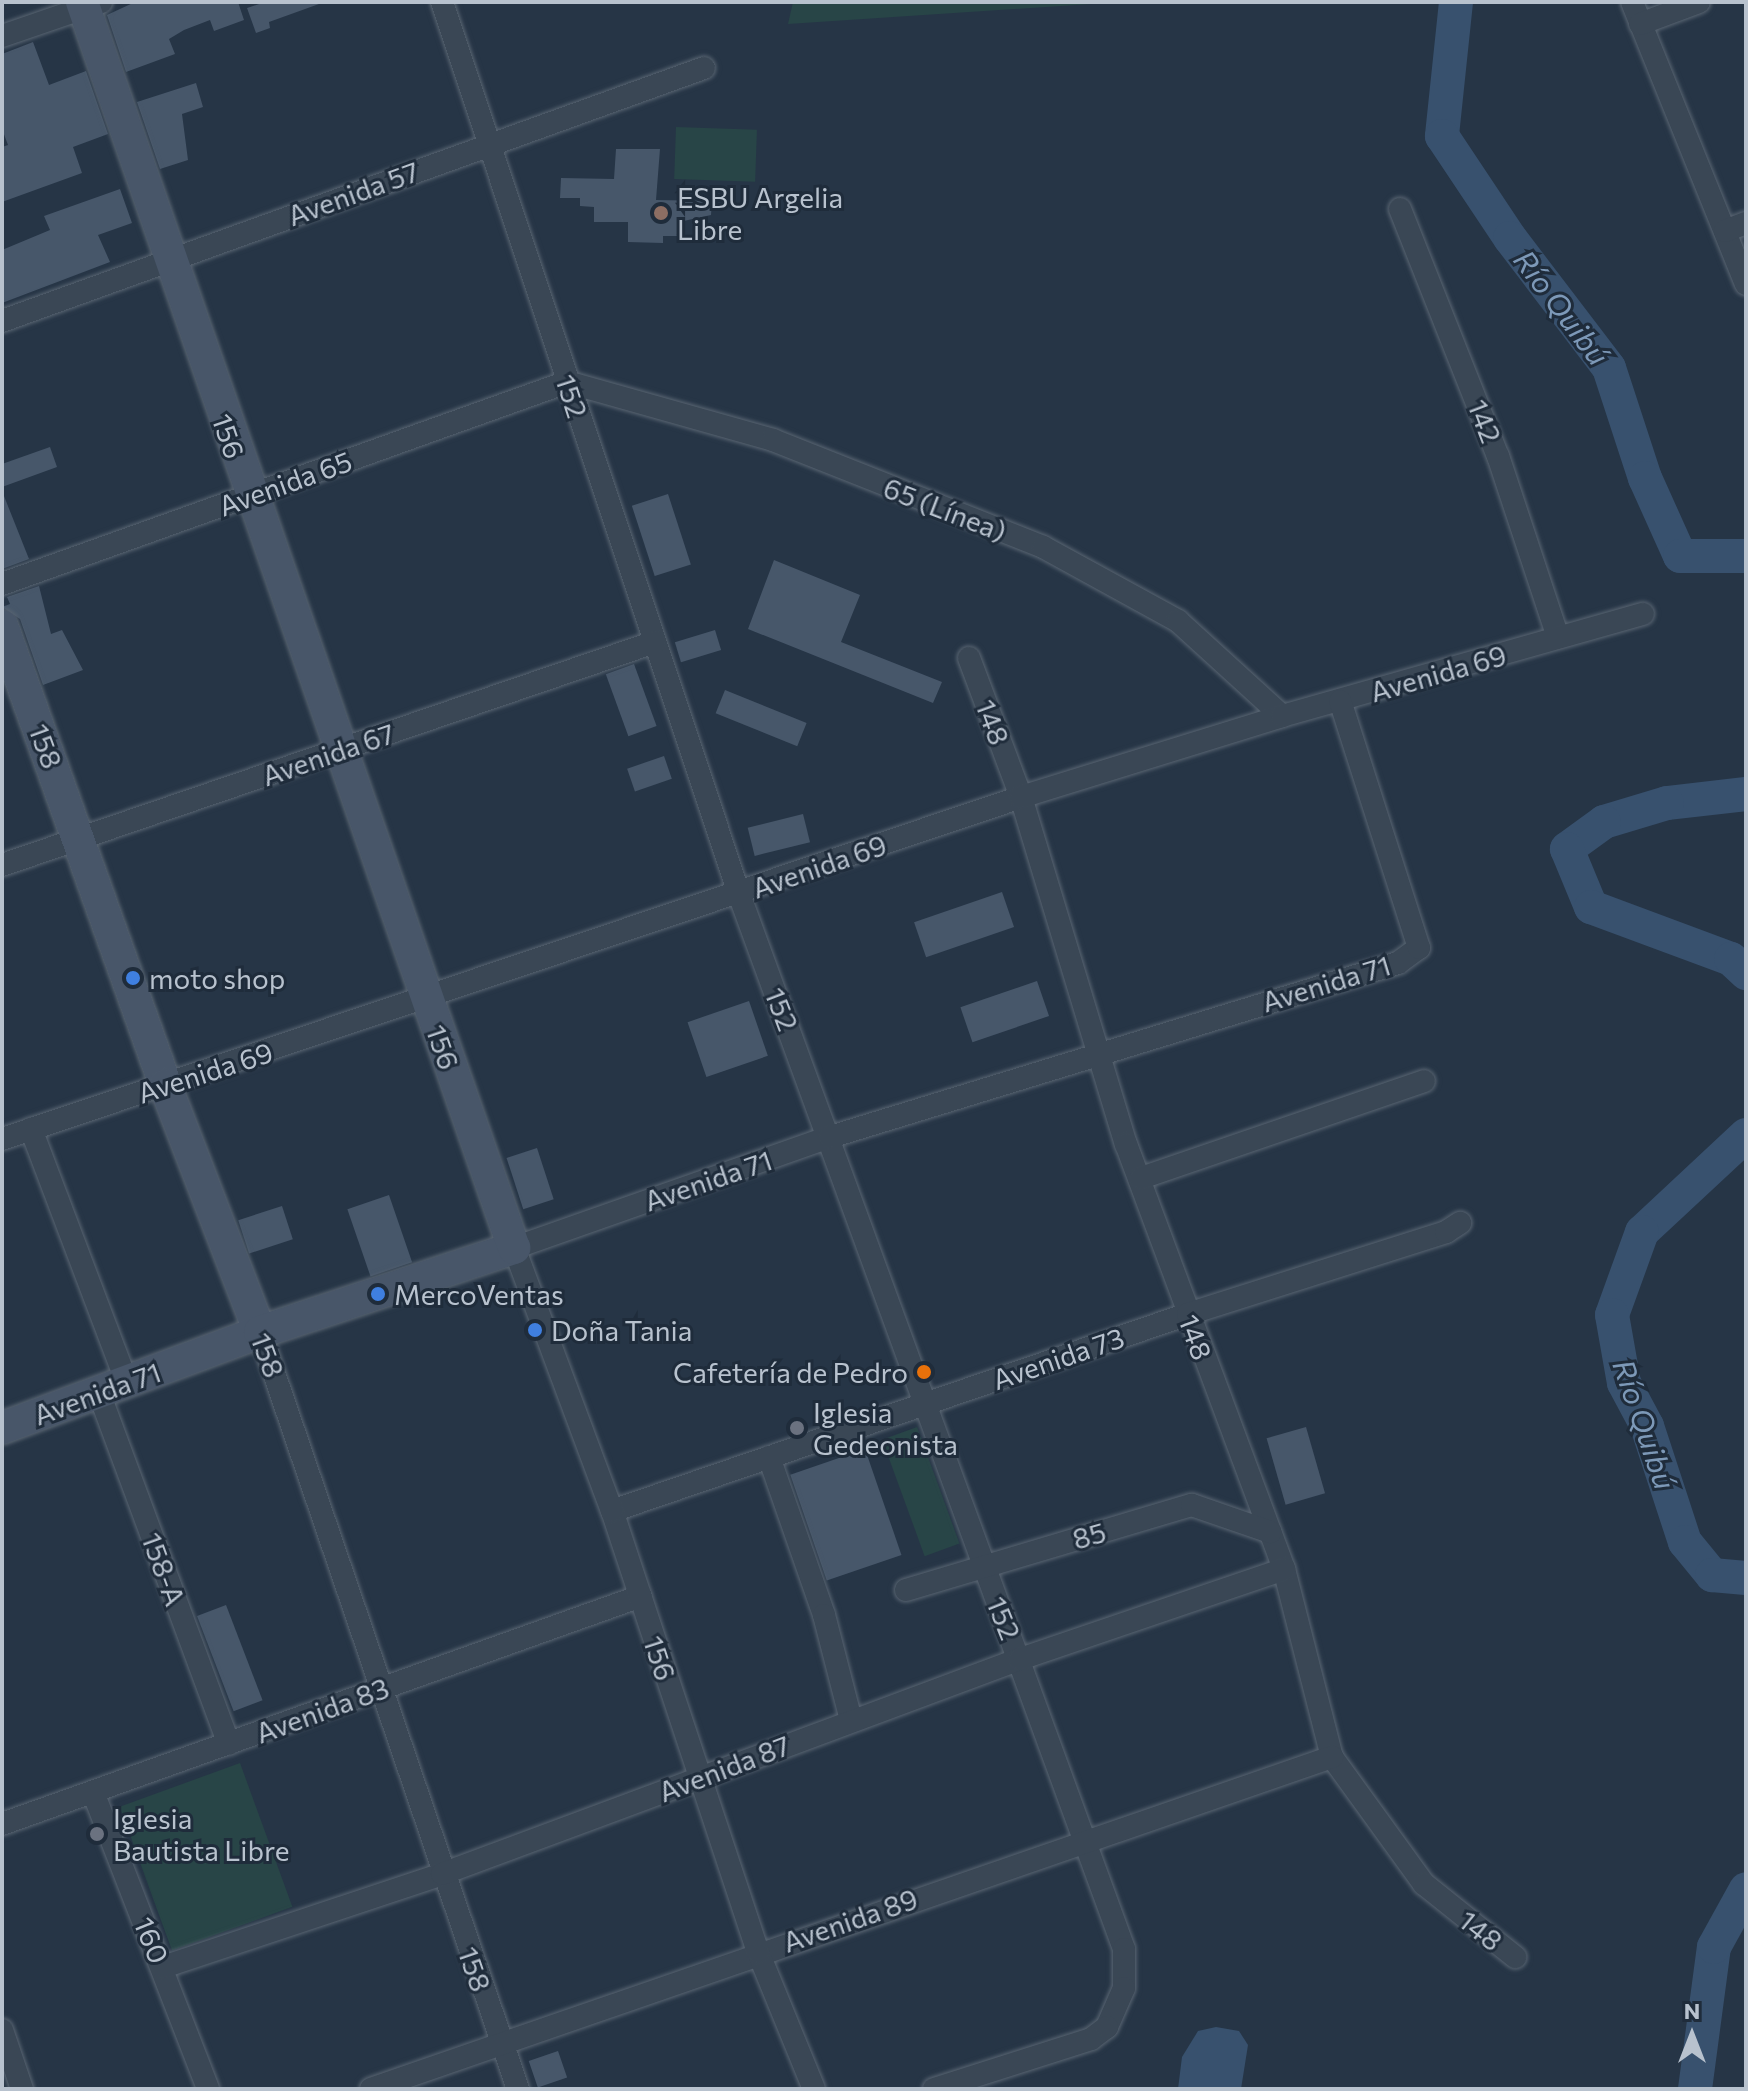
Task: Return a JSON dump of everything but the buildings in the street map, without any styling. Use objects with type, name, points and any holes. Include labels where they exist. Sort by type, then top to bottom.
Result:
[{"type":"street","name":"152","points":[[442,2],[739,894],[1124,1949],[1124,1988],[1118,2011],[1091,2039],[934,2089]]},
{"type":"street","points":[[1632,2],[1736,227],[1746,284]]},
{"type":"street","points":[[1640,24],[1699,2]]},
{"type":"street","points":[[2,36],[89,4]]},
{"type":"street","name":"156","points":[[89,4],[170,260],[338,750],[514,1248],[612,1511],[758,1952],[814,2089]]},
{"type":"street","name":"Avenida 57","points":[[2,321],[704,68]]},
{"type":"street","name":"142","points":[[1400,209],[1498,456],[1558,637]]},
{"type":"street","name":"Avenida 65","points":[[2,584],[567,382]]},
{"type":"street","name":"65 (Línea)","points":[[567,382],[773,440],[1043,547],[1178,621],[1282,716]]},
{"type":"street","name":"Avenida 69","points":[[2,1139],[1021,797],[1282,716],[1643,614]]},
{"type":"street","name":"158","points":[[2,626],[81,838],[165,1085],[260,1332],[385,1687],[442,1874],[518,2089]]},
{"type":"street","name":"Avenida 67","points":[[2,865],[655,642]]},
{"type":"street","name":"148","points":[[969,658],[1021,797],[1096,1053],[1188,1314],[1284,1569],[1332,1757],[1424,1884],[1515,1957]]},
{"type":"street","name":"Avenida 71","points":[[2,1428],[260,1332],[514,1248],[830,1137],[1096,1053],[1398,963],[1419,948],[1340,701]]},
{"type":"street","points":[[1141,1178],[1424,1081]]},
{"type":"street","name":"158-A","points":[[31,1129],[229,1744]]},
{"type":"street","name":"Avenida 73","points":[[612,1511],[1188,1314],[1446,1232],[1460,1223]]},
{"type":"street","points":[[769,1457],[824,1615],[851,1720]]},
{"type":"street","name":"85","points":[[906,1590],[1192,1505],[1270,1532]]},
{"type":"street","name":"Avenida 87","points":[[163,1967],[442,1874],[851,1720],[1284,1569]]},
{"type":"street","name":"Avenida 83","points":[[2,1824],[641,1596]]},
{"type":"street","name":"Avenida 89","points":[[371,2089],[758,1952],[1332,1757]]},
{"type":"street","name":"160","points":[[93,1792],[208,2089]]},
{"type":"street","points":[[2,2030],[22,2089]]},
{"type":"green space","points":[[793,2],[1122,2],[788,24]]},
{"type":"green space","points":[[676,127],[757,130],[755,182],[674,179]]},
{"type":"green space","points":[[917,1427],[959,1544],[925,1556],[882,1440]]},
{"type":"green space","points":[[240,1763],[292,1907],[172,1951],[120,1807]]},
{"type":"water","points":[[1216,2027],[1239,2031],[1248,2045],[1241,2089],[1178,2089],[1182,2057],[1198,2031]]},
{"type":"waterway","name":"Río Quibú","points":[[1456,2],[1442,136],[1510,238],[1609,368],[1645,478],[1680,556],[1746,556]]},
{"type":"waterway","name":"Río Quibú","points":[[1746,794],[1667,803],[1604,822],[1567,849],[1591,907],[1731,959],[1746,973]]},
{"type":"waterway","name":"Río Quibú","points":[[1746,1135],[1642,1232],[1612,1315],[1624,1383],[1647,1426],[1685,1542],[1712,1575],[1746,1578]]},
{"type":"waterway","name":"Río Quibú","points":[[1695,2089],[1714,1947],[1746,1889]]},
{"type":"place","name":"ESBU Argelia Libre","points":[[661,213]]},
{"type":"place","name":"moto shop","points":[[133,978]]},
{"type":"place","name":"MercoVentas","points":[[378,1294]]},
{"type":"place","name":"Doña Tania","points":[[535,1330]]},
{"type":"place","name":"Cafetería de Pedro","points":[[924,1372]]},
{"type":"place","name":"Iglesia Gedeonista","points":[[797,1428]]},
{"type":"place","name":"Iglesia Bautista Libre","points":[[97,1834]]}]
